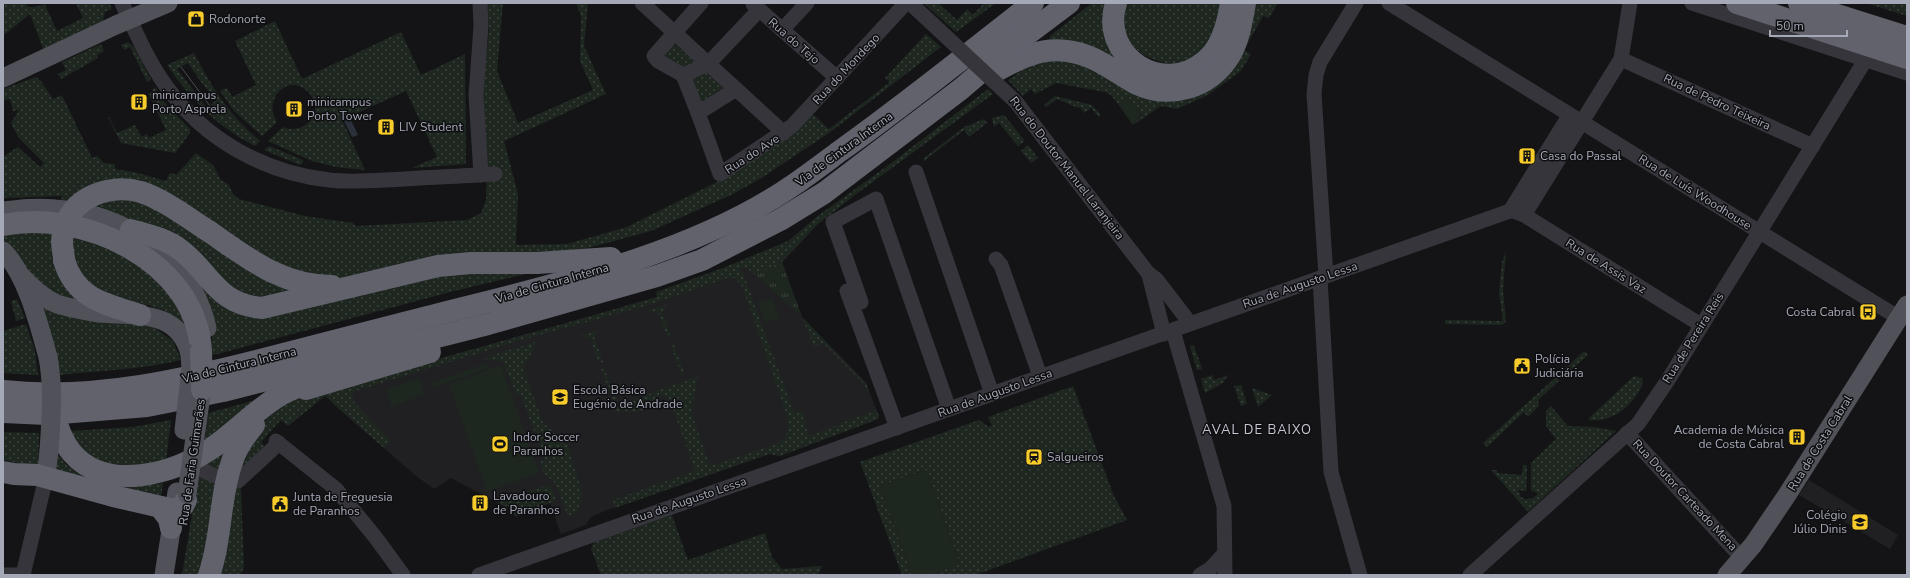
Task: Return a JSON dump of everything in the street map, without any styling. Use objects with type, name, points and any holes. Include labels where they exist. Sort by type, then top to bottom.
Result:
[{"type":"highway","name":"Via de Cintura Interna","points":[[3,391],[31,394],[126,389],[215,372],[539,288],[644,257],[710,231],[782,193],[910,100],[1033,3]]},
{"type":"highway","name":"Via de Cintura Interna","points":[[3,412],[119,410],[170,402],[223,391],[488,324],[657,276],[702,260],[736,244],[787,216],[824,193],[961,89],[1009,48],[1069,3]]},
{"type":"highway","points":[[1116,3],[1112,17],[1113,29],[1116,39],[1124,53],[1134,63],[1144,69],[1166,75],[1187,72],[1205,62],[1217,44],[1226,24],[1231,3]]},
{"type":"highway","points":[[961,89],[1032,54],[1058,50],[1089,56],[1135,82],[1155,90],[1176,91],[1186,88],[1207,80],[1224,64],[1238,35],[1245,3]]},
{"type":"highway","points":[[1737,3],[1907,58]]},
{"type":"highway","points":[[1799,3],[1907,37]]},
{"type":"highway","points":[[140,315],[105,304],[85,294],[75,284],[68,272],[64,260],[62,241],[70,216],[81,203],[104,191],[128,190],[152,197],[210,232],[265,270],[288,280],[317,286],[350,286]]},
{"type":"highway","points":[[3,225],[20,223],[52,223],[84,229],[114,239],[145,257],[171,282],[189,307],[197,328],[202,390]]},
{"type":"highway","points":[[131,230],[159,238],[182,251],[220,292],[231,299],[250,307],[262,308],[285,304],[350,286],[438,266],[471,262],[537,263],[644,257]]},
{"type":"highway","points":[[209,575],[232,462],[243,439],[267,411],[279,402],[300,391],[432,351],[537,310]]},
{"type":"highway","points":[[53,412],[60,434],[71,453],[91,468],[125,476],[150,473],[172,468],[195,459],[229,436],[271,402],[292,389],[430,347],[488,324]]},
{"type":"highway","points":[[9,473],[37,475],[44,484],[74,486],[176,505]]},
{"type":"main road","points":[[3,78],[116,25],[168,3]]},
{"type":"main road","name":"Rua de Faria Guimarães","points":[[3,211],[35,209],[65,210],[90,215],[131,230],[159,249],[187,282],[197,301],[207,331],[199,352],[190,369],[176,505],[176,575]]},
{"type":"main road","points":[[3,251],[14,264],[21,276],[41,331],[48,357],[53,412],[44,484]]},
{"type":"main road","points":[[21,276],[47,300],[56,303],[98,313],[140,315],[155,318],[172,325],[199,352]]},
{"type":"main road","name":"Rua de Costa Cabral","points":[[1734,569],[1787,495],[1903,312]]},
{"type":"main road","name":"Rua de Faria Guimarães","points":[[164,575],[176,505],[202,390]]},
{"type":"street","points":[[122,3],[152,64],[177,99],[215,136],[258,161],[298,174],[342,181],[488,174],[476,95],[481,26],[480,3]]},
{"type":"street","points":[[642,3],[735,90],[784,133]]},
{"type":"street","points":[[701,3],[654,56],[658,61],[683,75],[698,113],[735,90]]},
{"type":"street","points":[[782,30],[807,3]]},
{"type":"street","name":"Rua do Mondego","points":[[784,133],[906,3]]},
{"type":"street","name":"Rua do Doutor Manuel Laranjeira","points":[[910,3],[1016,102],[1148,272],[1157,280],[1190,323]]},
{"type":"street","points":[[1356,3],[1320,62],[1316,75],[1314,94],[1331,472],[1360,575]]},
{"type":"street","name":"Rua de Luís Woodhouse","points":[[1388,3],[1760,232],[1903,312]]},
{"type":"street","points":[[1517,213],[1576,119],[1622,58],[1630,3]]},
{"type":"street","points":[[1692,3],[1907,73]]},
{"type":"street","points":[[683,75],[708,64],[756,6]]},
{"type":"street","name":"Rua do Tejo","points":[[756,6],[837,78]]},
{"type":"street","name":"Rua de Pedro Teixeira","points":[[1622,58],[1813,146]]},
{"type":"street","name":"Rua de Pereira Reis","points":[[1470,575],[1638,424],[1760,232],[1866,59]]},
{"type":"street","name":"Rua do Ave","points":[[698,113],[720,174],[784,133]]},
{"type":"street","points":[[916,172],[992,394]]},
{"type":"street","points":[[897,428],[861,332],[825,228],[833,222],[876,199],[905,295],[948,409]]},
{"type":"street","name":"Rua de Augusto Lessa","points":[[479,575],[897,428],[1040,376],[1169,332],[1190,323],[1517,213]]},
{"type":"street","name":"Rua de Assis Vaz","points":[[1517,213],[1701,325]]},
{"type":"street","points":[[833,222],[861,302]]},
{"type":"street","points":[[996,259],[1001,265],[1040,376]]},
{"type":"street","name":"Rua do Doutor Manuel Laranjeira","points":[[1148,272],[1169,332],[1224,506],[1223,554],[1225,575]]},
{"type":"street","name":"Rua Doutor Carteado Mena","points":[[1627,433],[1734,569]]},
{"type":"street","points":[[238,481],[277,442],[336,489],[376,538],[403,575]]},
{"type":"street","points":[[195,459],[204,471],[215,476]]},
{"type":"street","points":[[4,575],[23,575],[44,484]]},
{"type":"street","points":[[1200,575],[1210,569],[1223,554]]},
{"type":"shaded area","points":[[350,118],[358,135],[352,137],[344,121]]},
{"type":"shaded area","name":"Escola Básica Eugénio de Andrade","points":[[782,262],[802,317],[866,383],[879,416],[878,419],[780,456],[769,454],[607,510],[591,517],[586,525],[561,534],[550,503],[515,517],[513,507],[503,506],[451,478],[434,489],[416,476],[333,404],[329,390],[657,297],[738,267],[746,268],[756,275]]},
{"type":"shaded area","name":"Colégio Júlio Dinis","points":[[1809,480],[1898,535],[1890,549],[1799,495]]},
{"type":"green space","points":[[3,3],[24,3],[29,7],[35,7],[49,3],[45,5],[57,31],[83,18],[76,3],[109,3],[112,9],[105,12],[103,22],[44,51],[30,14],[3,36]]},
{"type":"green space","points":[[487,3],[503,3],[497,71],[518,123],[593,90],[580,61],[581,16],[576,3],[588,3],[584,46],[606,94],[504,141],[518,194],[516,245],[567,244],[627,227],[723,179],[812,113],[829,129],[890,82],[885,78],[926,34],[941,47],[829,133],[763,177],[733,194],[651,231],[588,248],[569,251],[468,254],[361,277],[326,280],[271,264],[163,193],[69,202],[60,201],[63,196],[3,198],[4,156],[18,147],[40,167],[44,163],[18,137],[11,123],[19,110],[13,111],[10,99],[3,101],[3,89],[36,77],[41,81],[53,99],[62,95],[92,158],[97,156],[104,163],[115,164],[115,169],[134,172],[166,181],[169,174],[172,173],[176,175],[196,153],[213,165],[221,180],[229,185],[233,194],[239,199],[305,216],[353,223],[356,226],[467,220],[481,213],[486,200],[487,171],[483,87],[489,29]]},
{"type":"green space","points":[[923,3],[938,3],[957,20],[967,9],[973,15],[984,3],[996,3],[956,32]]},
{"type":"green space","points":[[1092,3],[1109,3],[1115,57],[1049,41],[1050,36]]},
{"type":"green space","points":[[1126,3],[1222,3],[1219,19],[1214,33],[1206,45],[1195,57],[1187,62],[1178,64],[1157,61],[1147,57],[1131,44],[1123,28],[1123,16]]},
{"type":"green space","points":[[1251,3],[1278,3],[1269,18],[1263,16],[1244,50],[1251,54],[1241,71],[1208,95],[1177,109],[1161,106],[1133,125],[1132,124],[1142,116],[1128,97],[1118,104],[1111,95],[1105,92],[1056,83],[1035,94],[1031,89],[1023,96],[1008,80],[1036,61],[1073,60],[1151,98]]},
{"type":"green space","points":[[1866,3],[1907,3],[1907,16]]},
{"type":"green space","points":[[275,21],[302,79],[401,32],[421,75],[465,54],[466,164],[412,168],[437,157],[406,91],[342,120],[365,170],[336,167],[312,161],[268,141],[283,127],[291,129],[299,128],[311,119],[315,105],[313,98],[307,91],[300,86],[292,85],[279,91],[275,97],[273,105],[273,113],[277,122],[262,136],[234,111],[220,91],[227,88],[232,97],[256,85],[235,41]]},
{"type":"green space","points":[[671,41],[697,63],[687,68],[663,57]]},
{"type":"green space","points":[[128,42],[134,47],[151,80],[147,82],[130,47],[124,50],[121,45]]},
{"type":"green space","points":[[101,44],[104,51],[97,55],[98,58],[61,79],[58,74],[66,70],[62,62]]},
{"type":"green space","points":[[194,53],[208,79],[222,100],[238,120],[260,141],[255,146],[217,121],[195,101],[167,65]],"holes":[[[188,63],[216,100],[207,108],[177,69]]]},
{"type":"green space","points":[[706,70],[726,89],[702,105],[688,78]]},
{"type":"green space","points":[[155,87],[166,104],[190,129],[190,133],[175,153],[121,143],[108,117],[117,133],[135,125],[142,137],[147,134],[149,138],[166,130],[149,95]]},
{"type":"green space","points":[[988,89],[993,94],[855,195],[818,224],[782,262],[756,275],[746,268],[738,268],[743,273],[794,412],[802,411],[809,436],[876,410],[879,416],[878,419],[780,456],[769,454],[615,508],[613,500],[695,471],[670,400],[660,394],[649,406],[640,411],[613,411],[612,408],[698,376],[691,412],[710,466],[778,443],[786,435],[788,428],[787,416],[742,286],[735,278],[727,278],[645,306],[521,340],[352,392],[354,402],[391,442],[384,448],[325,396],[288,426],[281,420],[261,442],[267,449],[236,486],[241,489],[244,568],[240,575],[217,575],[231,492],[244,452],[254,434],[266,419],[279,408],[295,399],[333,386],[409,367],[657,297],[656,292],[723,268],[788,241],[819,215],[886,167]]},
{"type":"green space","points":[[1055,96],[1092,105],[1101,115],[1099,117],[1091,108],[1084,113],[1080,107],[1078,108],[1057,99],[1046,107],[1044,105]]},
{"type":"green space","points":[[1128,97],[1142,116],[1132,124],[1118,104]]},
{"type":"green space","points":[[1004,115],[1025,141],[1018,146],[999,123],[994,127],[992,118]]},
{"type":"green space","points":[[984,119],[987,123],[969,137],[964,130],[924,161],[923,159],[964,127]]},
{"type":"green space","points":[[1028,145],[1038,158],[1031,163],[1021,151]]},
{"type":"green space","points":[[269,146],[303,160],[303,163],[300,165],[264,150]]},
{"type":"green space","points":[[132,195],[279,280],[294,294],[249,298],[134,220],[87,207]]},
{"type":"green space","points":[[53,230],[51,244],[53,257],[84,302],[58,295],[48,289],[30,274],[3,246],[3,231]]},
{"type":"green space","points":[[72,232],[155,272],[196,338],[165,311],[102,294],[73,268]]},
{"type":"green space","points":[[170,250],[226,302],[414,274],[536,267],[522,275],[454,291],[210,356],[212,336],[211,325]]},
{"type":"green space","points":[[1506,252],[1503,289],[1506,322],[1502,325],[1445,324],[1445,320],[1503,321],[1499,293],[1502,262]]},
{"type":"green space","points":[[782,262],[802,317],[756,275]]},
{"type":"green space","points":[[36,298],[154,327],[173,341],[181,360],[136,368],[60,375],[57,360]]},
{"type":"green space","points":[[772,298],[779,318],[765,323],[758,303]]},
{"type":"green space","points":[[17,299],[25,318],[16,321],[11,301]]},
{"type":"green space","points":[[667,304],[662,312],[671,337],[668,338],[658,313],[647,311]]},
{"type":"green space","points":[[802,317],[866,383],[869,391],[867,391],[863,383],[826,346],[823,344],[814,347]]},
{"type":"green space","points":[[26,324],[35,351],[38,375],[3,373],[3,331]]},
{"type":"green space","points":[[599,330],[594,337],[603,362],[599,363],[590,338],[578,336]]},
{"type":"green space","points":[[535,342],[536,344],[523,368],[543,423],[566,441],[581,488],[582,500],[576,514],[568,516],[555,483],[543,472],[540,462],[545,460],[520,393],[516,395],[503,361],[483,360],[490,356]]},
{"type":"green space","points":[[673,343],[685,374],[682,376],[670,344]]},
{"type":"green space","points":[[1191,345],[1194,346],[1202,368],[1201,370],[1197,370],[1190,347]]},
{"type":"green space","points":[[1584,351],[1588,355],[1563,377],[1560,373]]},
{"type":"green space","points":[[487,363],[489,368],[433,388],[431,383]]},
{"type":"green space","name":"Indor Soccer Paranhos","points":[[501,365],[539,473],[487,492],[449,384]]},
{"type":"green space","points":[[604,368],[617,399],[613,401],[601,369]]},
{"type":"green space","points":[[1212,375],[1214,380],[1228,375],[1223,383],[1205,393],[1201,379]]},
{"type":"green space","points":[[1557,376],[1559,381],[1538,400],[1539,406],[1528,417],[1524,412],[1487,447],[1483,443]]},
{"type":"green space","points":[[1634,376],[1642,378],[1643,383],[1634,398],[1622,411],[1606,419],[1589,420],[1589,418]]},
{"type":"green space","points":[[419,377],[425,394],[392,407],[386,390]]},
{"type":"green space","points":[[1241,385],[1247,404],[1241,406],[1234,386]]},
{"type":"green space","points":[[1073,386],[1114,496],[1127,520],[975,575],[929,575],[960,564],[926,470],[880,486],[912,575],[902,575],[860,462],[979,420],[989,427],[992,425],[988,417]]},
{"type":"green space","points":[[1252,388],[1272,395],[1258,407]]},
{"type":"green space","points":[[263,398],[205,440],[208,413]]},
{"type":"green space","points":[[1551,406],[1568,426],[1594,427],[1616,431],[1528,512],[1491,470],[1497,470],[1497,473],[1522,475],[1523,465],[1527,465],[1526,491],[1518,490],[1521,497],[1525,499],[1533,498],[1537,495],[1538,493],[1531,491],[1531,463],[1556,439],[1546,426],[1546,411]]},
{"type":"green space","points":[[171,420],[166,461],[129,467],[100,462],[85,454],[71,431],[133,427]]},
{"type":"green space","points":[[3,432],[39,433],[38,466],[36,467],[3,460]]},
{"type":"green space","points":[[231,443],[202,575],[182,575],[199,472]]},
{"type":"green space","points":[[58,453],[65,463],[75,471],[99,482],[138,486],[163,483],[161,499],[56,476]]},
{"type":"green space","points":[[926,470],[960,564],[929,575],[912,575],[880,486]]},
{"type":"green space","points":[[546,485],[552,489],[557,500],[518,516],[515,517],[513,507],[503,506],[497,503]]},
{"type":"green space","points":[[672,515],[688,560],[765,533],[772,557],[782,569],[822,566],[818,575],[601,575],[591,549],[594,542]]},
{"type":"tram line","points":[[181,67],[210,106]]},
{"type":"place","name":"Rodonorte","points":[[196,19]]},
{"type":"place","name":"minicampus Porto Asprela","points":[[139,102]]},
{"type":"place","name":"minicampus Porto Tower","points":[[294,109]]},
{"type":"place","name":"LIV Student","points":[[386,127]]},
{"type":"place","name":"Casa do Passal","points":[[1527,156]]},
{"type":"place","name":"Costa Cabral","points":[[1868,312]]},
{"type":"place","name":"Polícia Judiciária","points":[[1522,366]]},
{"type":"place","name":"Escola Básica Eugénio de Andrade","points":[[560,397]]},
{"type":"place","name":"Academia de Música de Costa Cabral","points":[[1797,437]]},
{"type":"place","name":"Indor Soccer Paranhos","points":[[500,444]]},
{"type":"place","name":"Salgueiros","points":[[1034,457]]},
{"type":"place","name":"Lavadouro de Paranhos","points":[[480,503]]},
{"type":"place","name":"Junta de Freguesia de Paranhos","points":[[280,504]]},
{"type":"place","name":"Colégio Júlio Dinis","points":[[1860,522]]},
{"type":"district","name":"AVAL DE BAIXO","points":[[1257,429]]}]
